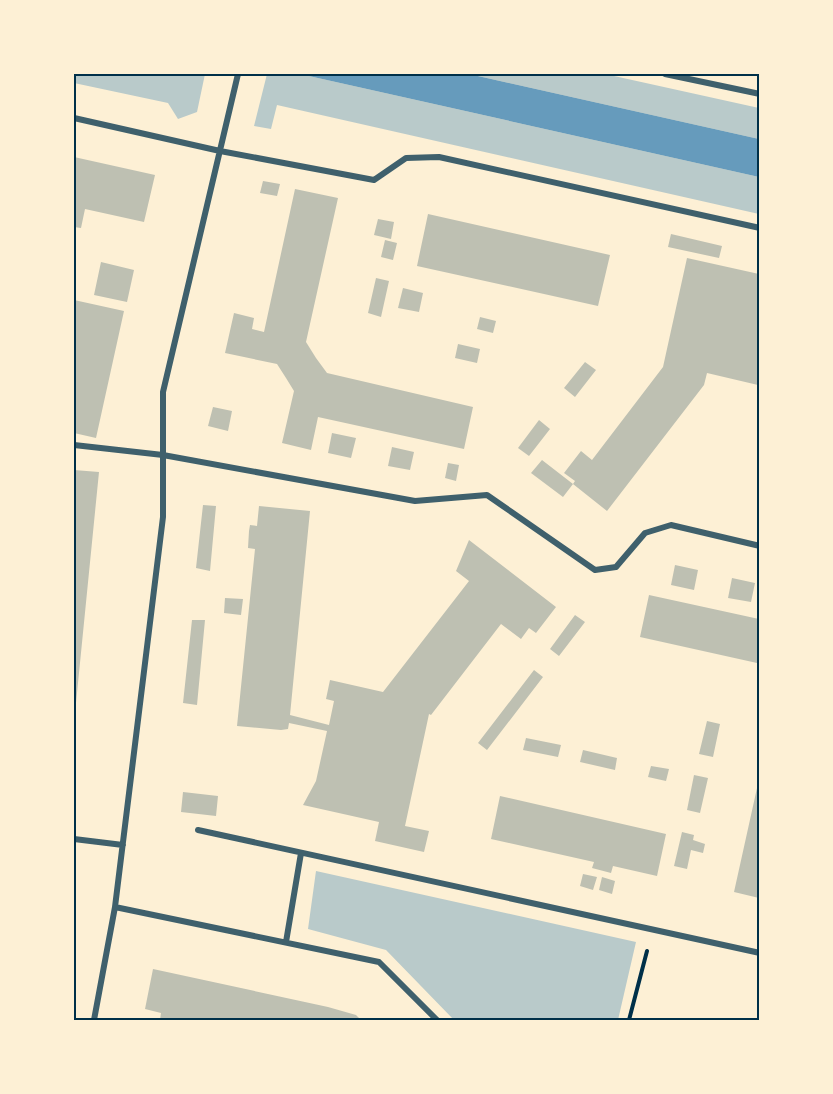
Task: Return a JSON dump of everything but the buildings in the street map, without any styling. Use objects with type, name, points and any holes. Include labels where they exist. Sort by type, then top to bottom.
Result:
[{"type":"street","points":[[94,1020],[115,907],[163,517],[163,392],[238,74]]},
{"type":"street","points":[[665,74],[759,94]]},
{"type":"street","points":[[74,118],[220,151],[374,180],[405,158],[439,157],[759,228]]},
{"type":"street","points":[[74,445],[163,455],[415,501],[487,495],[595,570],[616,567],[645,533],[671,525],[759,546]]},
{"type":"street","points":[[198,830],[759,953]]},
{"type":"street","points":[[74,839],[123,845]]},
{"type":"street","points":[[286,942],[302,853]]},
{"type":"street","points":[[115,907],[379,962],[437,1020]]},
{"type":"path","points":[[629,1020],[652,930]]},
{"type":"shaded area","points":[[74,74],[205,74],[197,112],[178,119],[168,103],[74,83]]},
{"type":"shaded area","points":[[267,74],[300,74],[759,177],[759,214],[277,105],[271,129],[254,126]]},
{"type":"shaded area","points":[[469,74],[605,74],[759,108],[759,139]]},
{"type":"shaded area","points":[[316,871],[636,942],[618,1020],[454,1020],[386,950],[308,929]]},
{"type":"water","points":[[300,74],[469,74],[759,139],[759,177]]}]
